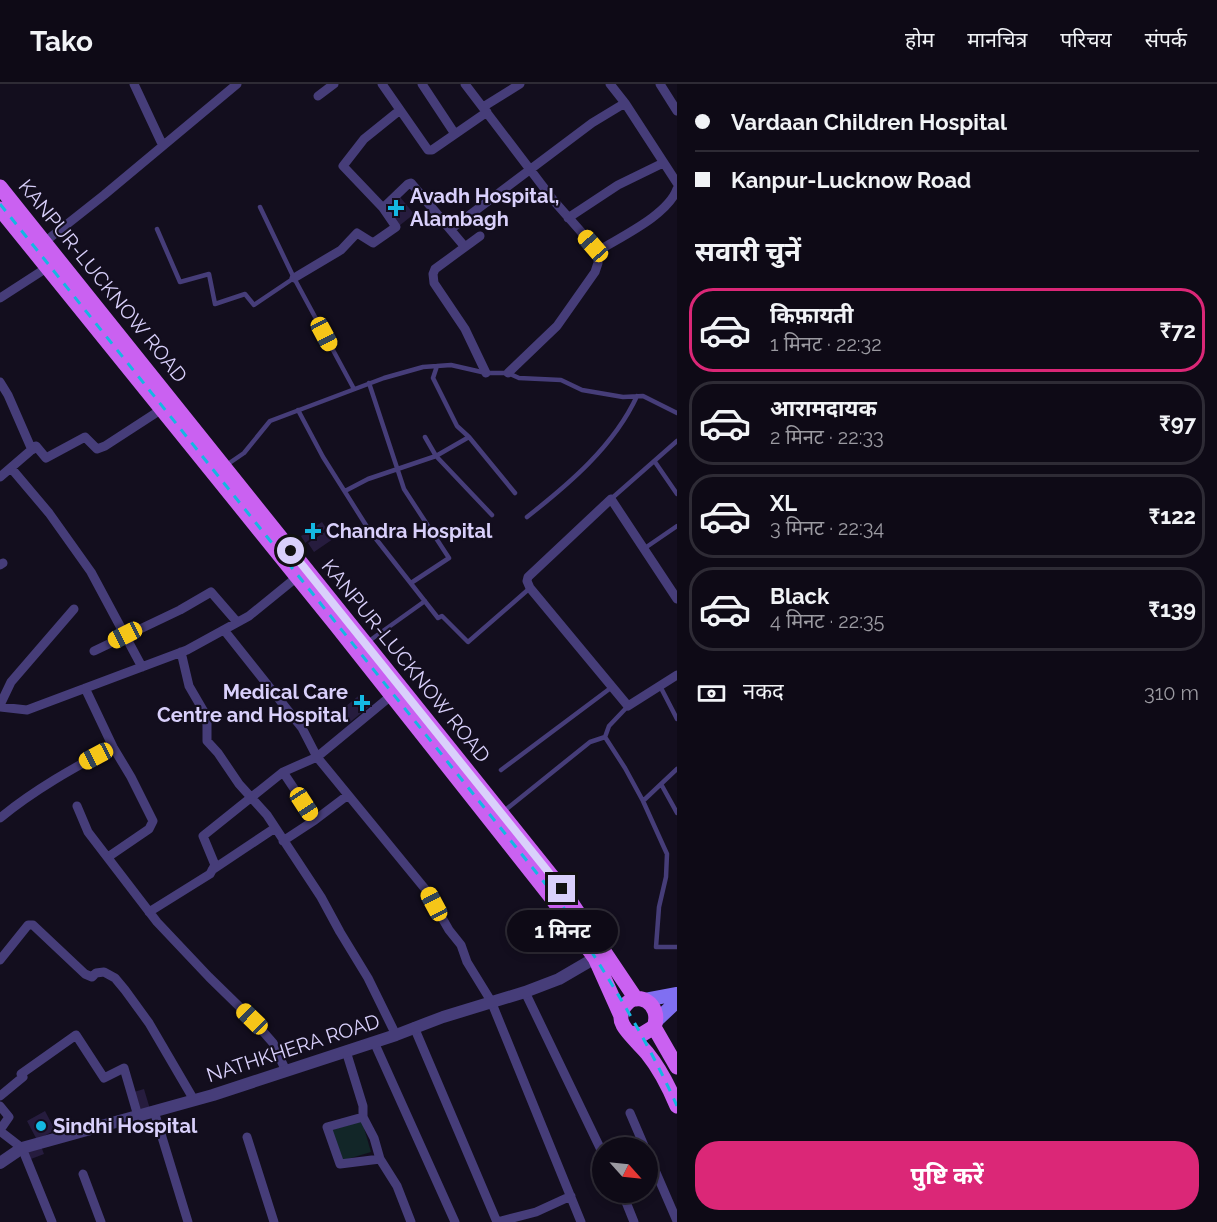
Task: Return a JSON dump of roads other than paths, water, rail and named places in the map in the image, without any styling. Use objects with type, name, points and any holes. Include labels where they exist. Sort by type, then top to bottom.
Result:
[{"type":"main road","name":"KANPUR-LUCKNOW ROAD","points":[[0,187],[39,246],[220,470],[365,644],[595,958],[621,1016]]},
{"type":"main road","name":"KANPUR-LUCKNOW ROAD","points":[[0,209],[5,226],[39,246],[48,267],[162,409],[220,470],[297,577],[392,695],[464,777],[501,813],[562,889],[641,1000]]},
{"type":"main road","points":[[677,994],[641,1000],[624,1007],[621,1016],[624,1028],[650,1057],[669,1086],[677,1106]]},
{"type":"main road","points":[[641,1000],[655,1009],[655,1024],[677,1067]]},
{"type":"main road","points":[[630,1033],[640,1035],[646,1033],[677,1000]]},
{"type":"street","points":[[134,84],[163,146]]},
{"type":"street","points":[[39,246],[237,84]]},
{"type":"street","points":[[318,96],[334,84]]},
{"type":"street","points":[[382,84],[428,150],[432,150],[455,134],[520,84]]},
{"type":"street","points":[[422,84],[455,134]]},
{"type":"street","points":[[465,84],[568,218],[598,251],[598,263],[594,272],[563,317],[508,373]]},
{"type":"street","points":[[610,84],[677,183]]},
{"type":"street","points":[[660,84],[676,107]]},
{"type":"street","points":[[451,229],[592,123],[625,104]]},
{"type":"street","points":[[294,278],[341,250],[357,233],[372,243],[396,226],[383,208],[343,166],[364,139],[400,110]]},
{"type":"street","points":[[568,218],[618,185],[659,165]]},
{"type":"street","points":[[383,208],[411,183],[465,247]]},
{"type":"street","points":[[598,251],[656,214],[669,203],[677,189]]},
{"type":"street","points":[[480,236],[435,269],[433,274],[434,283],[465,329],[486,373]]},
{"type":"street","points":[[0,298],[48,267]]},
{"type":"street","points":[[0,382],[8,394],[32,450]]},
{"type":"street","points":[[0,477],[36,446],[46,458],[85,437],[97,448],[105,446],[162,409]]},
{"type":"street","points":[[11,468],[49,513],[91,572],[142,667]]},
{"type":"street","points":[[677,599],[611,499],[528,577],[527,581],[530,588],[628,706],[677,675]]},
{"type":"street","points":[[74,609],[11,682],[0,706],[27,710],[180,652],[249,616],[297,577]]},
{"type":"street","points":[[94,651],[180,610],[211,592],[237,622]]},
{"type":"street","points":[[224,630],[302,728],[317,757],[426,890],[445,925],[461,945],[467,962],[491,1001],[581,1222]]},
{"type":"street","points":[[180,652],[189,686],[207,717],[207,741],[275,828],[321,897],[368,978],[396,1035]]},
{"type":"street","points":[[85,688],[113,747],[153,821],[148,829],[108,857]]},
{"type":"street","points":[[150,912],[210,874],[215,865],[203,836],[284,772],[317,757],[392,695]]},
{"type":"street","points":[[0,818],[20,801],[113,747]]},
{"type":"street","points":[[284,772],[315,820]]},
{"type":"street","points":[[283,841],[348,795]]},
{"type":"street","points":[[77,806],[88,832],[150,912],[209,977],[252,1019],[273,1044],[286,1071]]},
{"type":"street","points":[[212,870],[275,828]]},
{"type":"street","points":[[0,960],[23,930],[28,925],[33,925],[85,974],[92,977],[96,973],[104,972],[115,978],[149,1023],[194,1100]]},
{"type":"street","name":"NATHKHERA ROAD","points":[[0,1163],[22,1148],[194,1100],[396,1035],[491,1001],[525,992],[559,979],[595,958]]},
{"type":"street","points":[[525,992],[595,1137]]},
{"type":"street","points":[[414,1027],[497,1222],[536,1212],[571,1196]]},
{"type":"street","points":[[0,1096],[23,1077],[21,1074],[76,1035],[104,1078],[124,1068],[138,1116]]},
{"type":"street","points":[[374,1042],[455,1222]]},
{"type":"street","points":[[346,1051],[363,1106],[363,1117],[374,1138],[380,1159],[397,1186],[411,1222]]},
{"type":"street","points":[[0,1106],[9,1117],[0,1131],[22,1148],[51,1222]]},
{"type":"street","points":[[154,1111],[188,1222]]},
{"type":"street","points":[[630,1113],[640,1137]]},
{"type":"street","points":[[363,1117],[327,1127],[340,1164],[380,1159]]},
{"type":"street","points":[[247,1137],[274,1222]]},
{"type":"street","points":[[83,1174],[101,1222]]},
{"type":"street","points":[[658,1177],[677,1221]]},
{"type":"street","points":[[626,1203],[634,1222]]},
{"type":"lane","points":[[260,207],[294,278],[354,389]]},
{"type":"lane","points":[[157,229],[180,282],[209,274],[215,304],[245,294],[254,305],[294,278]]},
{"type":"lane","points":[[220,470],[244,453],[270,421],[354,389],[423,367],[451,365],[486,373],[508,373],[519,378],[561,380],[582,390],[623,397],[643,396],[677,413]]},
{"type":"lane","points":[[437,366],[433,378],[457,426],[469,437],[515,493]]},
{"type":"lane","points":[[369,384],[404,489],[449,558],[411,583]]},
{"type":"lane","points":[[527,517],[569,484],[594,458],[630,411],[637,396]]},
{"type":"lane","points":[[298,410],[323,457],[369,530],[438,618],[442,616],[468,642],[530,588]]},
{"type":"lane","points":[[425,437],[436,456],[492,515]]},
{"type":"lane","points":[[345,491],[368,479],[436,456],[469,437]]},
{"type":"lane","points":[[611,499],[677,441]]},
{"type":"lane","points":[[655,462],[677,494]]},
{"type":"lane","points":[[645,549],[677,526]]},
{"type":"lane","points":[[365,644],[425,601]]},
{"type":"lane","points":[[501,770],[613,686]]},
{"type":"lane","points":[[660,686],[677,719]]},
{"type":"lane","points":[[605,737],[609,726],[628,706]]},
{"type":"lane","points":[[605,737],[643,801],[667,854],[666,877],[659,906],[656,947],[677,947]]},
{"type":"lane","points":[[501,813],[590,742],[605,737]]},
{"type":"lane","points":[[643,801],[677,769]]},
{"type":"lane","points":[[661,784],[677,813]]},
{"type":"railway","points":[[0,204],[560,902],[637,1027],[677,1106]]},
{"type":"place","name":"Avadh Hospital, Alambagh","points":[[396,208]]},
{"type":"place","name":"Chandra Hospital","points":[[313,531]]},
{"type":"place","name":"Medical Care Centre and Hospital","points":[[362,703]]},
{"type":"place","name":"Sindhi Hospital","points":[[41,1126]]}]
